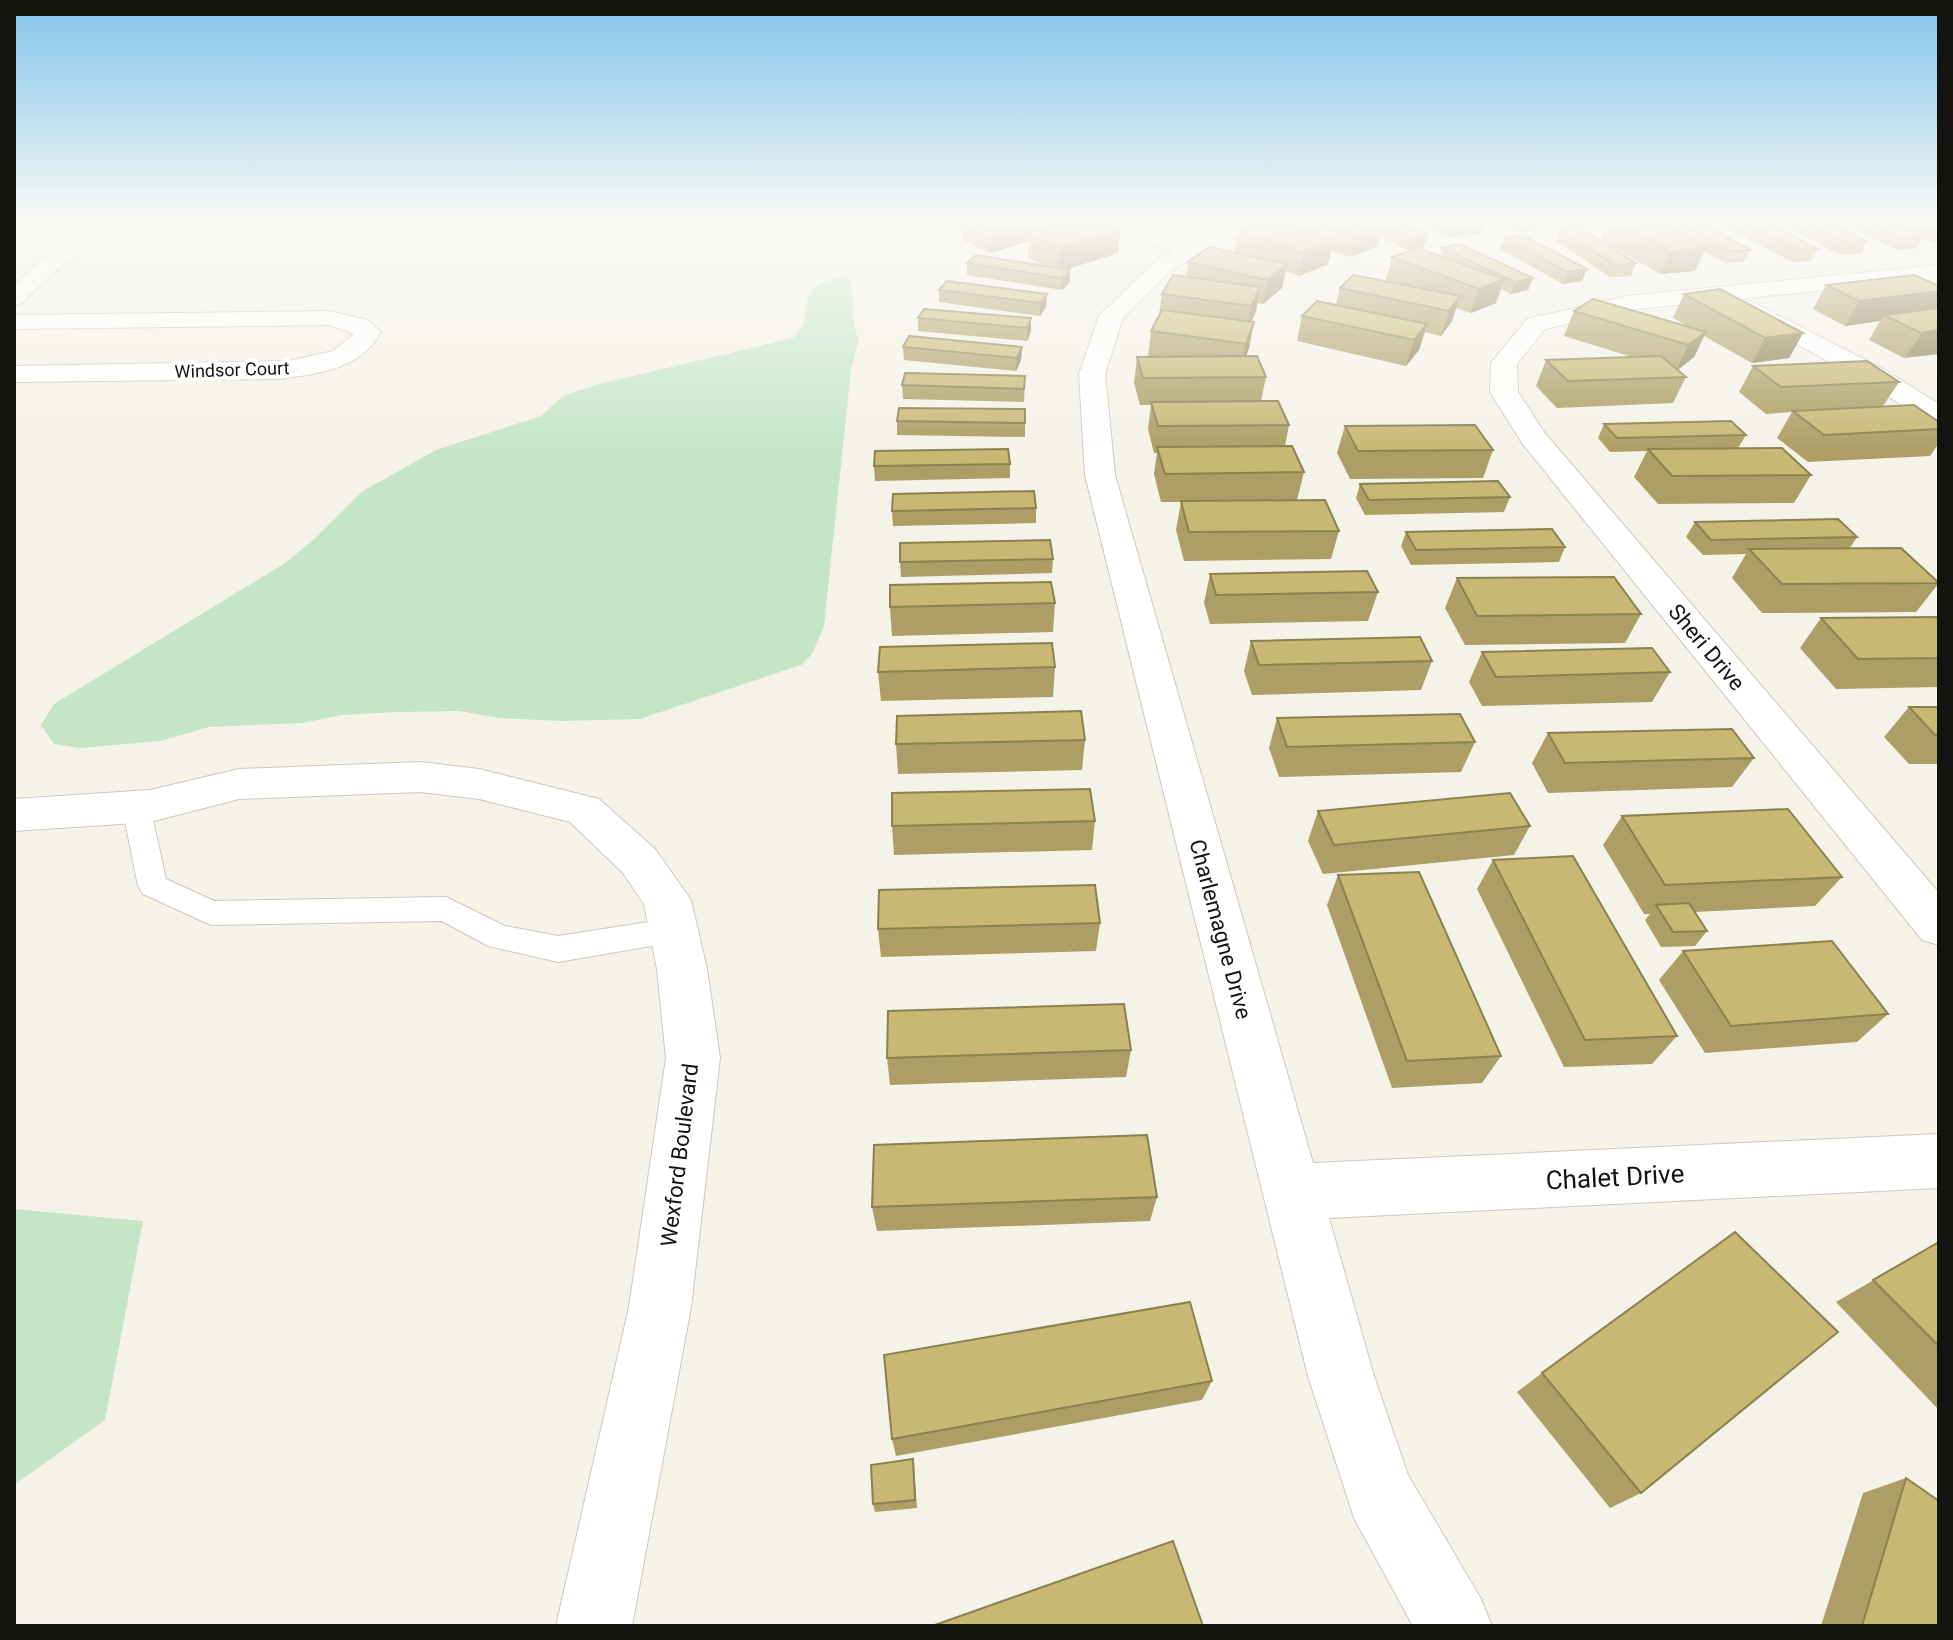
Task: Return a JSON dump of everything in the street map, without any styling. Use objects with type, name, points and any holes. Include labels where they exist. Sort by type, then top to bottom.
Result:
[{"type":"street","name":"Charlemagne Drive","points":[[1128,300],[1111,316],[1092,374],[1100,475],[1341,1376],[1379,1493],[1454,1626]]},
{"type":"street","name":"Sheri Drive","points":[[1660,300],[1627,303],[1536,324],[1504,363],[1504,392],[1532,437],[1939,926]]},
{"type":"street","points":[[1735,300],[1875,376],[1939,416]]},
{"type":"street","name":"Windsor Court","points":[[14,322],[329,318],[359,325],[368,332],[365,341],[355,350],[308,366],[278,371],[14,374]]},
{"type":"street","name":"Wexford Boulevard","points":[[14,815],[136,806],[239,784],[420,777],[479,784],[584,810],[639,861],[667,900],[693,1058],[660,1307],[594,1626]]},
{"type":"street","name":"Chalet Drive","points":[[1291,1192],[1939,1161]]},
{"type":"lane","points":[[136,806],[153,886],[211,913],[446,909],[499,937],[558,949],[674,930]]},
{"type":"green space","points":[[808,300],[852,300],[854,325],[859,340],[851,370],[824,626],[812,654],[801,665],[640,719],[562,721],[499,718],[459,711],[341,715],[302,723],[209,727],[160,741],[80,748],[54,744],[41,725],[54,704],[282,565],[311,542],[363,491],[436,450],[541,416],[563,396],[599,384],[793,338],[805,319]]},
{"type":"green space","points":[[14,1209],[143,1221],[105,1420],[14,1485]]},
{"type":"building","points":[[1013,300],[1043,300],[1040,303]]},
{"type":"building","points":[[1203,300],[1254,300],[1251,306]]},
{"type":"building","points":[[1395,300],[1457,300],[1449,311]]},
{"type":"building","points":[[1595,300],[1706,332],[1688,345],[1574,311]]},
{"type":"building","points":[[1694,300],[1740,300],[1803,333],[1765,338]]},
{"type":"building","points":[[1317,301],[1427,324],[1414,340],[1302,316]]},
{"type":"building","points":[[1939,308],[1939,330],[1921,333],[1884,315]]},
{"type":"building","points":[[924,309],[1031,318],[1027,328],[918,318]]},
{"type":"building","points":[[1162,310],[1254,322],[1246,344],[1151,331]]},
{"type":"building","points":[[909,336],[1022,347],[1017,358],[903,347]]},
{"type":"building","points":[[1257,356],[1266,377],[1143,378],[1137,357]]},
{"type":"building","points":[[1661,356],[1686,377],[1568,381],[1546,360]]},
{"type":"building","points":[[1867,361],[1899,382],[1781,387],[1753,366]]},
{"type":"building","points":[[905,373],[1025,376],[1024,389],[902,385]]},
{"type":"building","points":[[1278,401],[1289,425],[1158,426],[1151,402]]},
{"type":"building","points":[[1914,405],[1939,422],[1939,429],[1824,435],[1793,411]]},
{"type":"building","points":[[899,408],[1025,409],[1025,423],[897,421]]},
{"type":"building","points":[[1731,421],[1746,435],[1617,438],[1604,424]]},
{"type":"building","points":[[1475,425],[1493,450],[1358,451],[1345,426]]},
{"type":"building","points":[[1292,446],[1304,472],[1165,474],[1157,447]]},
{"type":"building","points":[[1782,448],[1811,475],[1672,476],[1648,449]]},
{"type":"building","points":[[1008,449],[1010,464],[874,466],[875,451]]},
{"type":"building","points":[[1498,481],[1510,497],[1369,500],[1360,484]]},
{"type":"building","points":[[1034,491],[1036,508],[892,511],[893,494]]},
{"type":"building","points":[[1325,500],[1339,531],[1189,532],[1181,501]]},
{"type":"building","points":[[1838,519],[1857,537],[1711,540],[1695,522]]},
{"type":"building","points":[[1552,529],[1565,547],[1416,550],[1406,532]]},
{"type":"building","points":[[1050,540],[1053,559],[900,562],[900,543]]},
{"type":"building","points":[[1901,548],[1939,583],[1782,584],[1749,549]]},
{"type":"building","points":[[1367,571],[1378,592],[1216,595],[1210,574]]},
{"type":"building","points":[[1614,577],[1641,614],[1477,616],[1457,578]]},
{"type":"building","points":[[1051,582],[1055,603],[890,607],[890,585]]},
{"type":"building","points":[[1939,617],[1939,658],[1858,659],[1821,618]]},
{"type":"building","points":[[1420,637],[1432,661],[1259,665],[1251,641]]},
{"type":"building","points":[[1052,643],[1055,667],[878,672],[880,647]]},
{"type":"building","points":[[1652,648],[1670,672],[1496,677],[1482,652]]},
{"type":"building","points":[[1909,707],[1939,707],[1939,735],[1935,735]]},
{"type":"building","points":[[1081,711],[1085,740],[896,744],[897,716]]},
{"type":"building","points":[[1460,714],[1475,742],[1287,747],[1277,718]]},
{"type":"building","points":[[1732,729],[1754,758],[1565,763],[1548,733]]},
{"type":"building","points":[[1090,789],[1095,821],[892,826],[892,793]]},
{"type":"building","points":[[1510,793],[1530,826],[1334,845],[1318,811]]},
{"type":"building","points":[[1788,809],[1842,877],[1665,885],[1622,816]]},
{"type":"building","points":[[1573,856],[1677,1036],[1585,1040],[1493,860]]},
{"type":"building","points":[[1419,872],[1501,1056],[1407,1061],[1338,875]]},
{"type":"building","points":[[1095,885],[1100,923],[878,929],[879,890]]},
{"type":"building","points":[[1689,903],[1707,931],[1673,932],[1656,905]]},
{"type":"building","points":[[1832,941],[1888,1014],[1731,1026],[1683,951]]},
{"type":"building","points":[[1124,1004],[1131,1050],[887,1058],[888,1011]]},
{"type":"building","points":[[1147,1135],[1157,1197],[872,1207],[874,1145]]},
{"type":"building","points":[[1735,1232],[1838,1332],[1641,1493],[1542,1373]]},
{"type":"building","points":[[1939,1242],[1939,1346],[1873,1280]]},
{"type":"building","points":[[1190,1302],[1212,1381],[892,1439],[884,1355]]},
{"type":"building","points":[[913,1459],[915,1500],[873,1504],[871,1465]]},
{"type":"building","points":[[1906,1478],[1939,1501],[1939,1626],[1862,1626]]},
{"type":"building","points":[[1173,1541],[1203,1626],[932,1626]]}]
